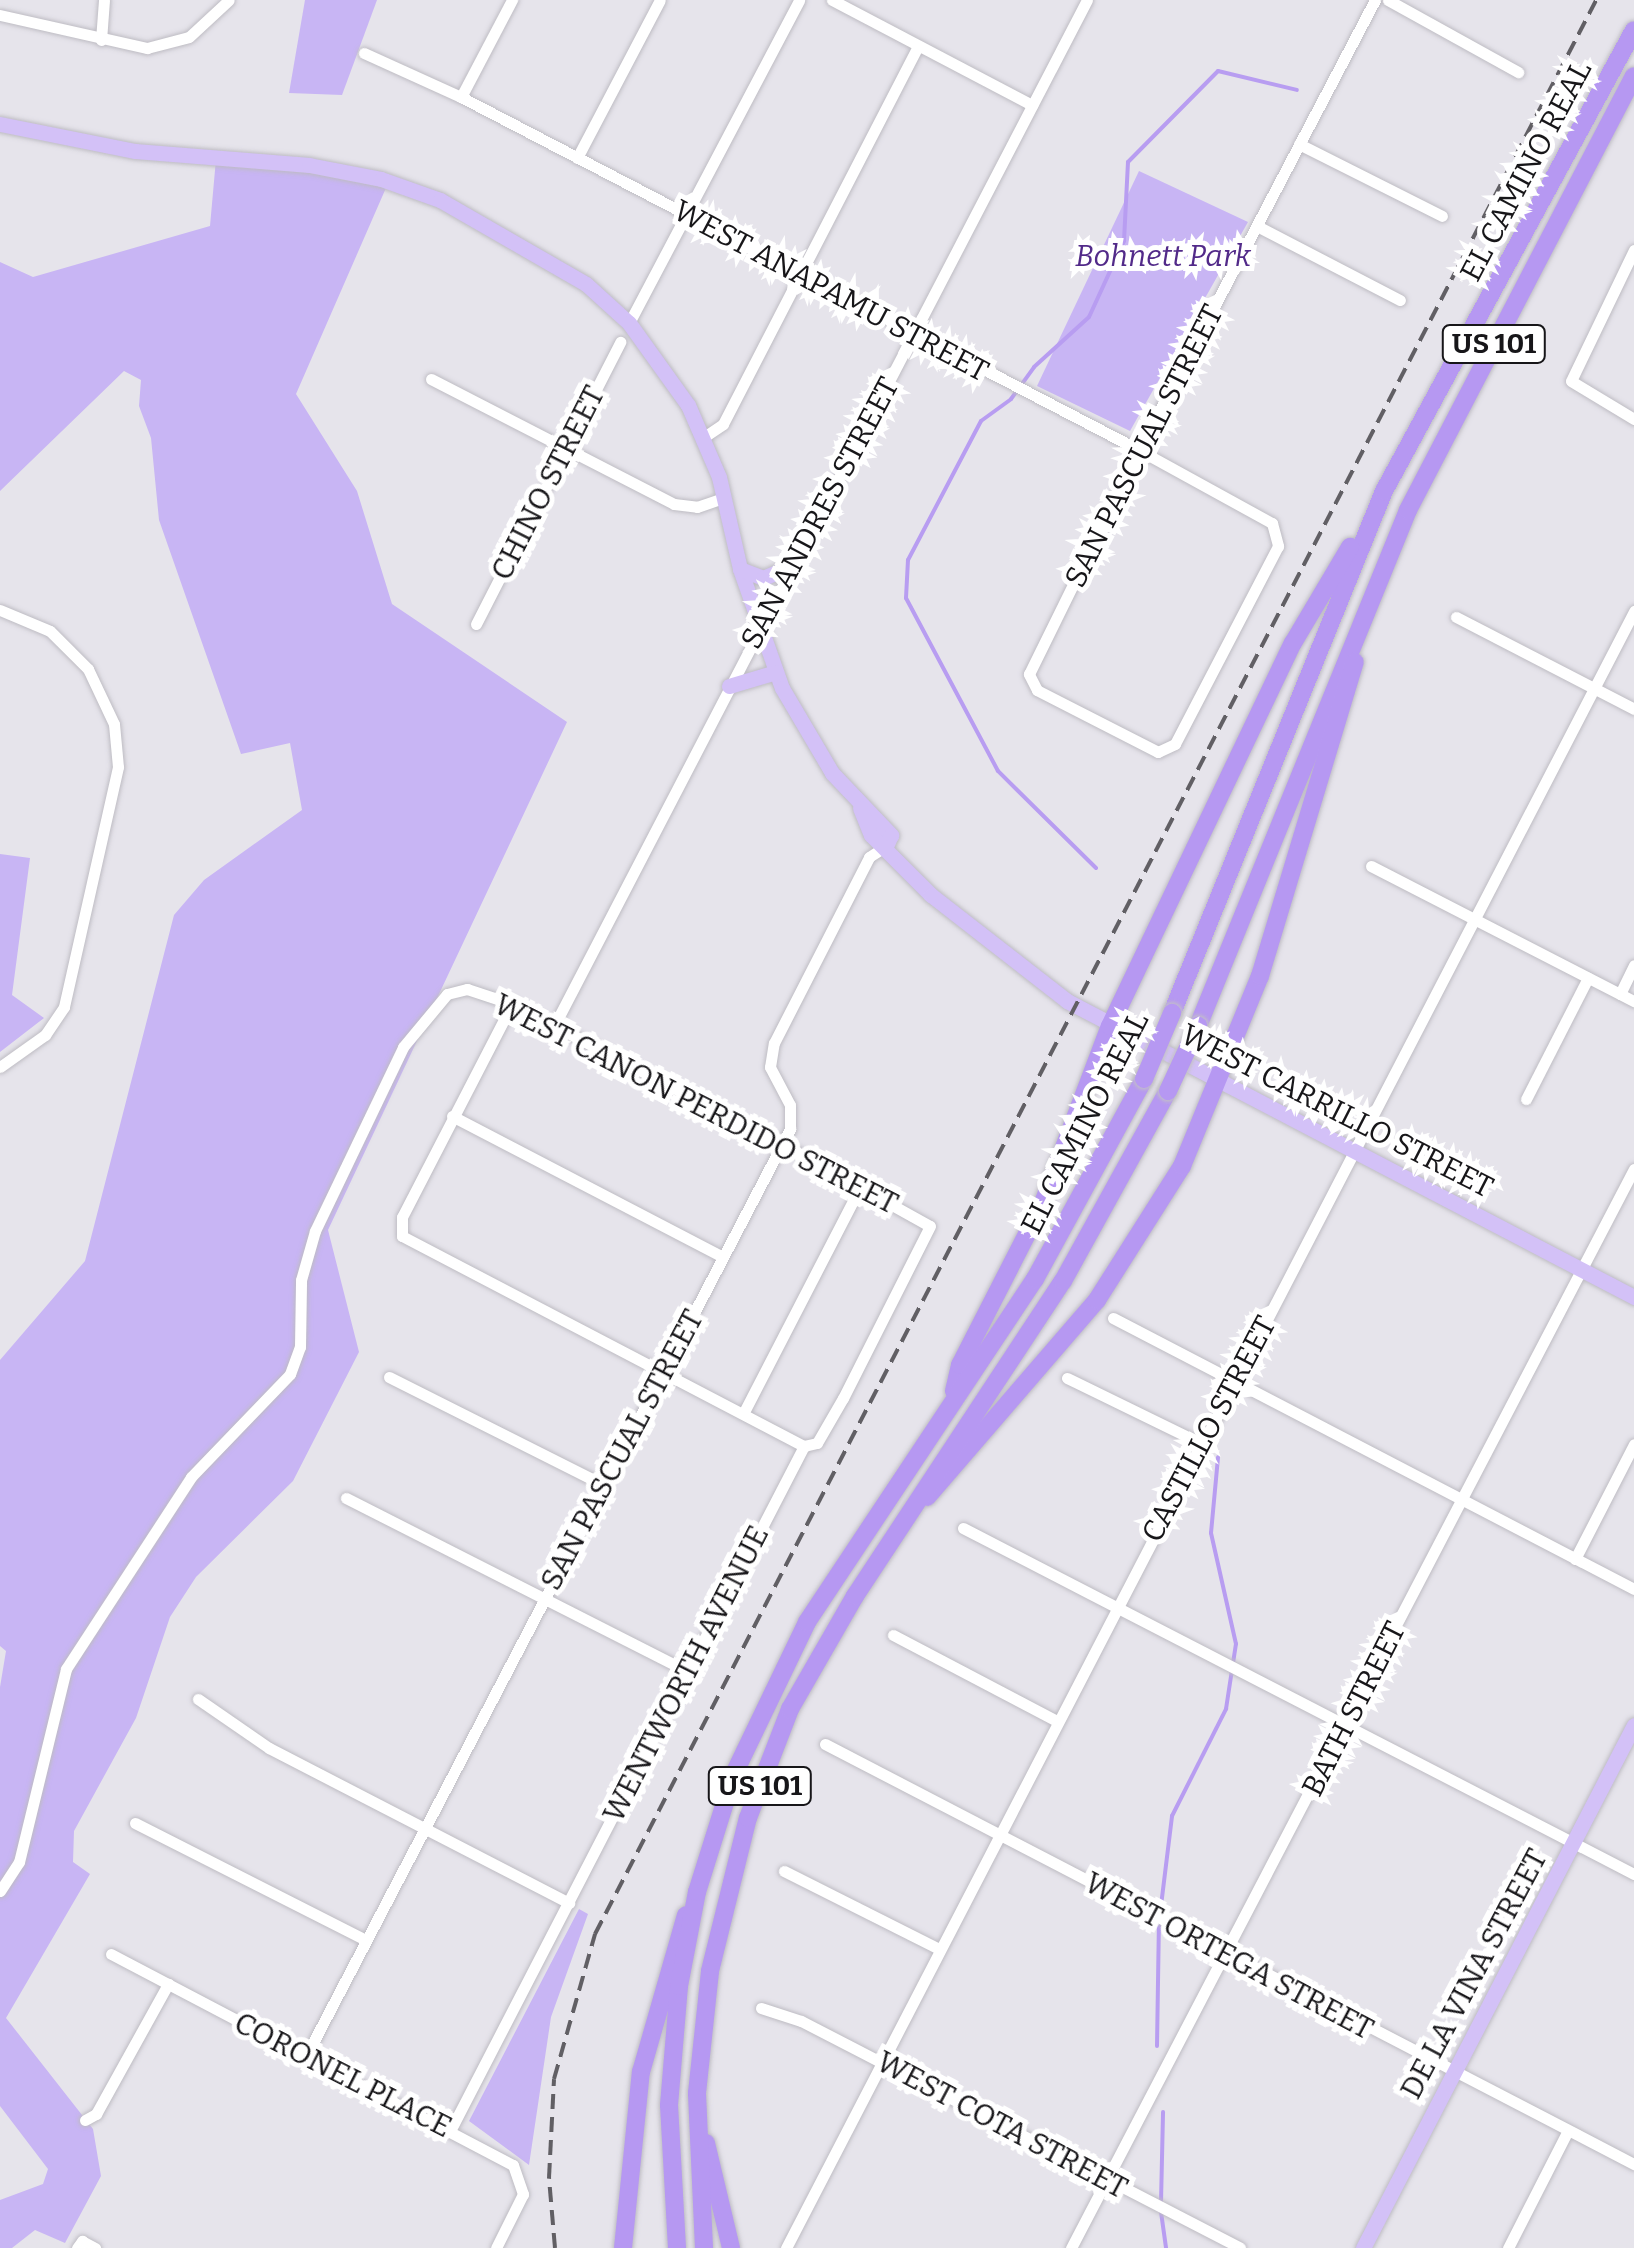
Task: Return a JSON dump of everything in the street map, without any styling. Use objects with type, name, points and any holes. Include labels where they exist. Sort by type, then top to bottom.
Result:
[{"type":"highway","name":"EL CAMINO REAL","points":[[677,2248],[672,2069],[697,1892],[734,1774],[785,1660],[1036,1279],[1144,1079],[1384,491],[1634,30]]},
{"type":"highway","name":"EL CAMINO REAL","points":[[704,2248],[697,2093],[726,1894],[766,1770],[824,1648],[1077,1258],[1168,1091],[1408,510],[1634,76]]},
{"type":"highway","points":[[951,1405],[960,1365],[1043,1203],[1110,1026],[1293,643],[1384,491]]},
{"type":"highway","points":[[911,1510],[949,1479],[1116,1275],[1167,1194],[1223,1080],[1355,662],[1361,616]]},
{"type":"highway","points":[[623,2248],[641,2072],[674,1939],[697,1892]]},
{"type":"highway","points":[[697,2093],[731,2248]]},
{"type":"main road","name":"WEST CARRILLO STREET","points":[[0,124],[135,151],[309,165],[381,178],[534,248],[629,323],[674,381],[704,437],[740,569],[776,672],[809,738],[860,808],[883,824],[891,836],[886,846],[1002,956],[1110,1026],[1223,1080],[1634,1297]]},
{"type":"main road","points":[[740,569],[762,578],[794,565]]},
{"type":"main road","points":[[729,686],[776,672]]},
{"type":"main road","name":"DE LA VINA STREET","points":[[1363,2248],[1634,1725]]},
{"type":"street","points":[[101,40],[104,0]]},
{"type":"street","points":[[0,16],[133,48],[176,43],[202,30],[229,0]]},
{"type":"street","points":[[461,97],[512,0]]},
{"type":"street","points":[[577,158],[660,0]]},
{"type":"street","points":[[629,323],[799,0]]},
{"type":"street","points":[[832,0],[1032,105]]},
{"type":"street","name":"SAN ANDRES STREET","points":[[554,1026],[1086,0]]},
{"type":"street","name":"SAN PASCUAL STREET","points":[[1170,748],[1158,752],[1029,680],[1139,450],[1375,0]]},
{"type":"street","points":[[1388,0],[1518,72]]},
{"type":"street","points":[[704,437],[724,424],[918,46]]},
{"type":"street","name":"WEST ANAPAMU STREET","points":[[364,53],[461,97],[1272,523],[1278,546],[1170,748]]},
{"type":"street","points":[[1300,144],[1442,216]]},
{"type":"street","points":[[1256,226],[1400,300]]},
{"type":"street","points":[[1634,250],[1571,381],[1634,419]]},
{"type":"street","name":"CHINO STREET","points":[[476,624],[620,342]]},
{"type":"street","points":[[431,379],[568,444],[680,506],[723,498]]},
{"type":"street","points":[[0,610],[50,632],[88,669],[114,724],[118,768],[64,1007],[45,1034],[0,1067]]},
{"type":"street","name":"CASTILLO STREET","points":[[786,2248],[1055,1720],[1117,1608],[1634,612]]},
{"type":"street","points":[[1456,617],[1634,709]]},
{"type":"street","name":"SAN PASCUAL STREET","points":[[306,2056],[781,1145],[792,1117],[770,1067],[774,1043],[869,857],[886,846]]},
{"type":"street","points":[[1371,866],[1634,1002]]},
{"type":"street","points":[[1620,994],[1634,965]]},
{"type":"street","points":[[1526,1100],[1588,978]]},
{"type":"street","name":"WEST CANON PERDIDO STREET","points":[[0,1891],[19,1862],[66,1670],[191,1477],[290,1374],[300,1347],[301,1280],[315,1231],[413,1031],[447,994],[461,989],[512,1004],[930,1226]]},
{"type":"street","points":[[512,1004],[452,1116],[402,1217],[400,1230],[411,1244],[804,1446]]},
{"type":"street","points":[[452,1116],[721,1256]]},
{"type":"street","name":"BATH STREET","points":[[1071,2248],[1634,1170]]},
{"type":"street","points":[[744,1412],[860,1189]]},
{"type":"street","name":"WENTWORTH AVENUE","points":[[450,2130],[804,1446],[817,1442],[843,1398],[930,1226]]},
{"type":"street","points":[[1113,1318],[1634,1589]]},
{"type":"street","points":[[389,1377],[604,1485]]},
{"type":"street","points":[[1067,1378],[1200,1443]]},
{"type":"street","points":[[1575,1559],[1634,1444]]},
{"type":"street","points":[[346,1498],[687,1671]]},
{"type":"street","points":[[963,1528],[1634,1874]]},
{"type":"street","points":[[893,1635],[1055,1720]]},
{"type":"street","points":[[198,1698],[270,1748],[569,1903]]},
{"type":"street","name":"WEST ORTEGA STREET","points":[[825,1744],[1226,1956],[1634,2164]]},
{"type":"street","points":[[135,1824],[366,1940]]},
{"type":"street","points":[[784,1871],[939,1950]]},
{"type":"street","name":"CORONEL PLACE","points":[[111,1954],[450,2130],[520,2173],[523,2194],[496,2248]]},
{"type":"street","points":[[85,2120],[96,2114],[168,1984]]},
{"type":"street","name":"WEST COTA STREET","points":[[761,2008],[881,2062],[1240,2248]]},
{"type":"street","points":[[1508,2248],[1568,2130]]},
{"type":"street","points":[[80,2245],[95,2248]]},
{"type":"green space","points":[[305,0],[377,0],[342,95],[289,93]]},
{"type":"green space","points":[[216,159],[389,181],[296,394],[357,491],[392,604],[567,722],[328,1230],[359,1352],[293,1481],[196,1577],[170,1617],[136,1718],[74,1831],[73,1862],[90,1874],[6,2018],[93,2129],[101,2176],[65,2243],[35,2230],[12,2248],[0,2248],[0,2200],[43,2184],[48,2169],[0,2106],[0,1687],[6,1651],[0,1646],[0,1360],[85,1261],[174,915],[204,880],[302,810],[290,743],[241,754],[159,520],[151,438],[139,406],[141,380],[124,371],[0,491],[0,262],[33,277],[210,226]]},
{"type":"green space","name":"Bohnett Park","points":[[1139,171],[1248,222],[1130,431],[1037,386]]},
{"type":"green space","points":[[0,854],[30,858],[12,995],[44,1018],[0,1052]]},
{"type":"green space","points":[[579,1909],[588,1914],[551,2017],[529,2165],[469,2121]]},
{"type":"waterway","points":[[1096,868],[998,771],[906,598],[908,560],[981,421],[1011,399],[1034,367],[1089,317],[1124,241],[1128,162],[1218,71],[1297,90]]},
{"type":"waterway","points":[[1160,1914],[1172,1816],[1226,1709],[1236,1644],[1211,1533],[1218,1457]]},
{"type":"waterway","points":[[1157,2046],[1159,1924]]},
{"type":"waterway","points":[[1161,2202],[1163,2112]]},
{"type":"waterway","points":[[1161,2212],[1166,2248]]},
{"type":"railway","points":[[555,2248],[549,2178],[554,2079],[595,1934],[1596,0]]}]
